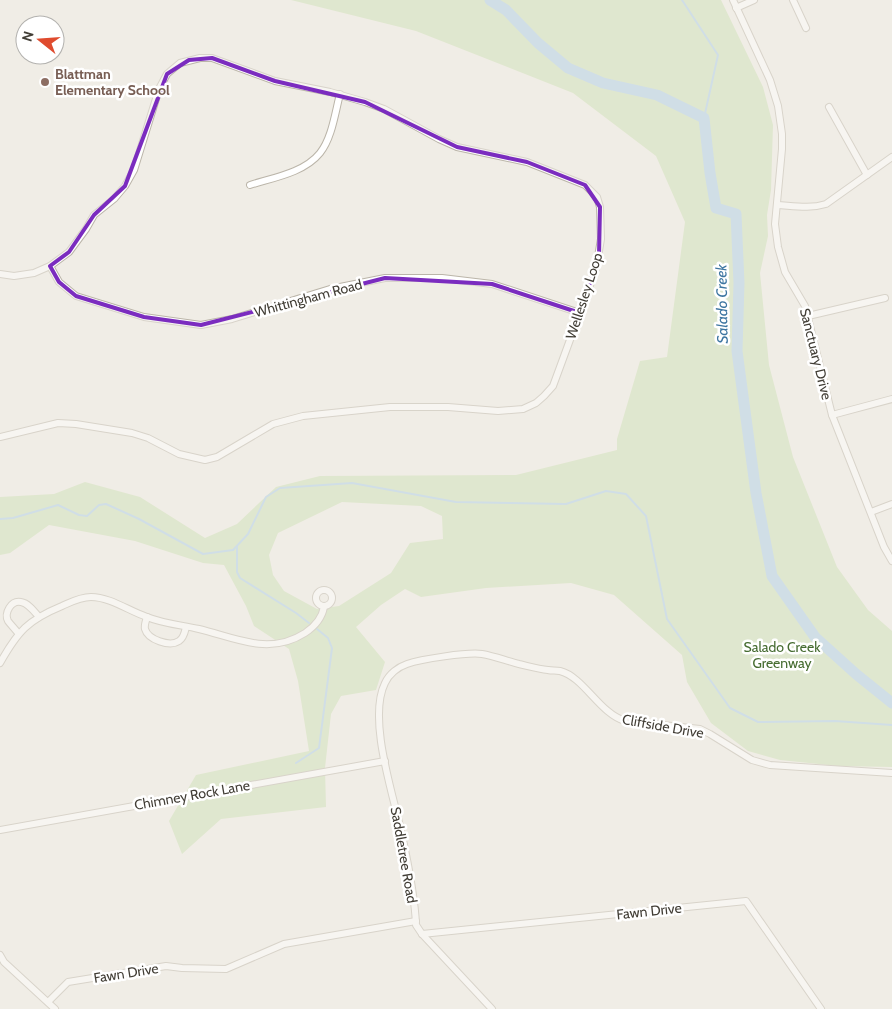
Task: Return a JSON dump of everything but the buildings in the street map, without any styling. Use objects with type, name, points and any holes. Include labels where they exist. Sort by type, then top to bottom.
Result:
[{"type":"street","name":"Sanctuary Drive","points":[[733,0],[770,80],[778,106],[782,149],[776,236],[783,265],[802,298],[832,414],[884,547],[892,561]]},
{"type":"street","points":[[736,8],[754,0]]},
{"type":"street","points":[[793,0],[806,28]]},
{"type":"street","name":"Wellesley Loop","points":[[0,437],[58,423],[76,424],[132,433],[148,438],[179,454],[205,460],[216,457],[273,424],[303,416],[390,407],[448,407],[498,411],[523,409],[536,403],[552,386],[580,313],[596,268],[601,240],[600,207],[597,197],[585,185],[528,162],[457,147],[384,109],[340,94],[274,81],[212,58],[195,59],[180,63],[167,74],[159,89],[134,170],[125,186],[114,199],[94,215],[86,229],[68,252],[50,266]]},
{"type":"street","points":[[250,185],[301,168],[320,153],[330,132],[340,94]]},
{"type":"street","points":[[829,107],[867,175]]},
{"type":"street","points":[[777,205],[816,207],[826,204],[892,157]]},
{"type":"street","points":[[0,274],[14,276],[34,273],[50,266]]},
{"type":"street","name":"Whittingham Road","points":[[50,266],[59,282],[76,296],[144,317],[201,325],[232,319],[330,289],[385,278],[442,278],[492,284],[580,313]]},
{"type":"street","points":[[808,316],[885,298]]},
{"type":"street","points":[[832,414],[892,399]]},
{"type":"street","points":[[871,512],[892,504]]},
{"type":"street","points":[[0,663],[18,633],[39,617],[79,599],[90,597],[109,601],[147,617],[247,643],[265,645],[282,643],[297,638],[320,619],[324,607]]},
{"type":"street","points":[[18,633],[8,620],[7,615],[9,608],[14,602],[20,601],[27,604],[39,617]]},
{"type":"street","points":[[147,617],[144,627],[147,634],[162,642],[171,643],[179,641],[184,635],[186,627]]},
{"type":"street","name":"Cliffside Drive","points":[[390,675],[398,668],[419,661],[483,654],[516,664],[565,673],[582,685],[616,718],[625,721],[700,729],[752,760],[770,765],[892,773]]},
{"type":"street","name":"Saddletree Road","points":[[390,675],[384,684],[379,710],[379,724],[385,761],[402,836],[416,925],[422,934],[492,1009]]},
{"type":"street","name":"Chimney Rock Lane","points":[[0,830],[385,761]]},
{"type":"street","name":"Fawn Drive","points":[[422,934],[746,901],[821,1009]]},
{"type":"street","name":"Fawn Drive","points":[[48,1002],[68,982],[166,966],[226,969],[284,944],[416,921]]},
{"type":"street","points":[[0,955],[4,962],[55,1009]]},
{"type":"highlighted area","points":[[212,58],[275,81],[365,102],[457,147],[527,162],[585,185],[600,207],[599,255],[580,313],[492,284],[385,278],[201,325],[144,317],[76,296],[59,282],[50,266],[69,252],[94,215],[125,186],[167,74],[189,60]]},
{"type":"green space","name":"Salado Creek Greenway","points":[[291,0],[721,0],[763,87],[773,125],[771,190],[767,215],[768,236],[760,273],[769,365],[793,457],[837,567],[868,610],[892,631],[892,767],[838,766],[780,760],[748,751],[711,723],[687,682],[682,655],[614,595],[571,583],[486,588],[421,597],[405,589],[381,605],[356,627],[385,662],[376,690],[341,696],[331,714],[325,768],[326,807],[221,819],[182,854],[169,821],[196,775],[309,751],[298,681],[289,649],[254,626],[246,606],[224,565],[203,563],[135,541],[49,525],[10,553],[0,555],[0,497],[54,494],[85,482],[140,497],[205,538],[237,524],[276,487],[320,476],[516,475],[617,450],[617,439],[640,361],[667,357],[685,222],[656,156],[573,93],[416,31]],"holes":[[[342,502],[421,506],[442,516],[443,539],[410,543],[391,573],[339,606],[317,609],[284,591],[273,575],[269,555],[278,533]]]},
{"type":"waterway","name":"Salado Creek","points":[[490,0],[506,10],[538,43],[568,68],[603,83],[657,95],[704,118],[716,208],[736,214],[739,283],[737,351],[756,493],[772,576],[815,637],[892,703]]},
{"type":"waterway","points":[[682,0],[718,55],[704,118]]},
{"type":"waterway","points":[[0,519],[13,518],[58,505],[79,515],[87,516],[99,505],[106,504],[139,519],[203,554],[233,550],[248,534],[266,497],[280,488],[352,483],[456,502],[566,504],[606,491],[626,494],[646,516],[667,619],[730,708],[758,722],[835,721],[892,725]]},
{"type":"waterway","points":[[237,546],[237,572],[240,578],[309,623]]},
{"type":"waterway","points":[[296,763],[319,748],[332,648],[328,638],[317,629]]},
{"type":"place","name":"Blattman Elementary School","points":[[45,82]]}]
